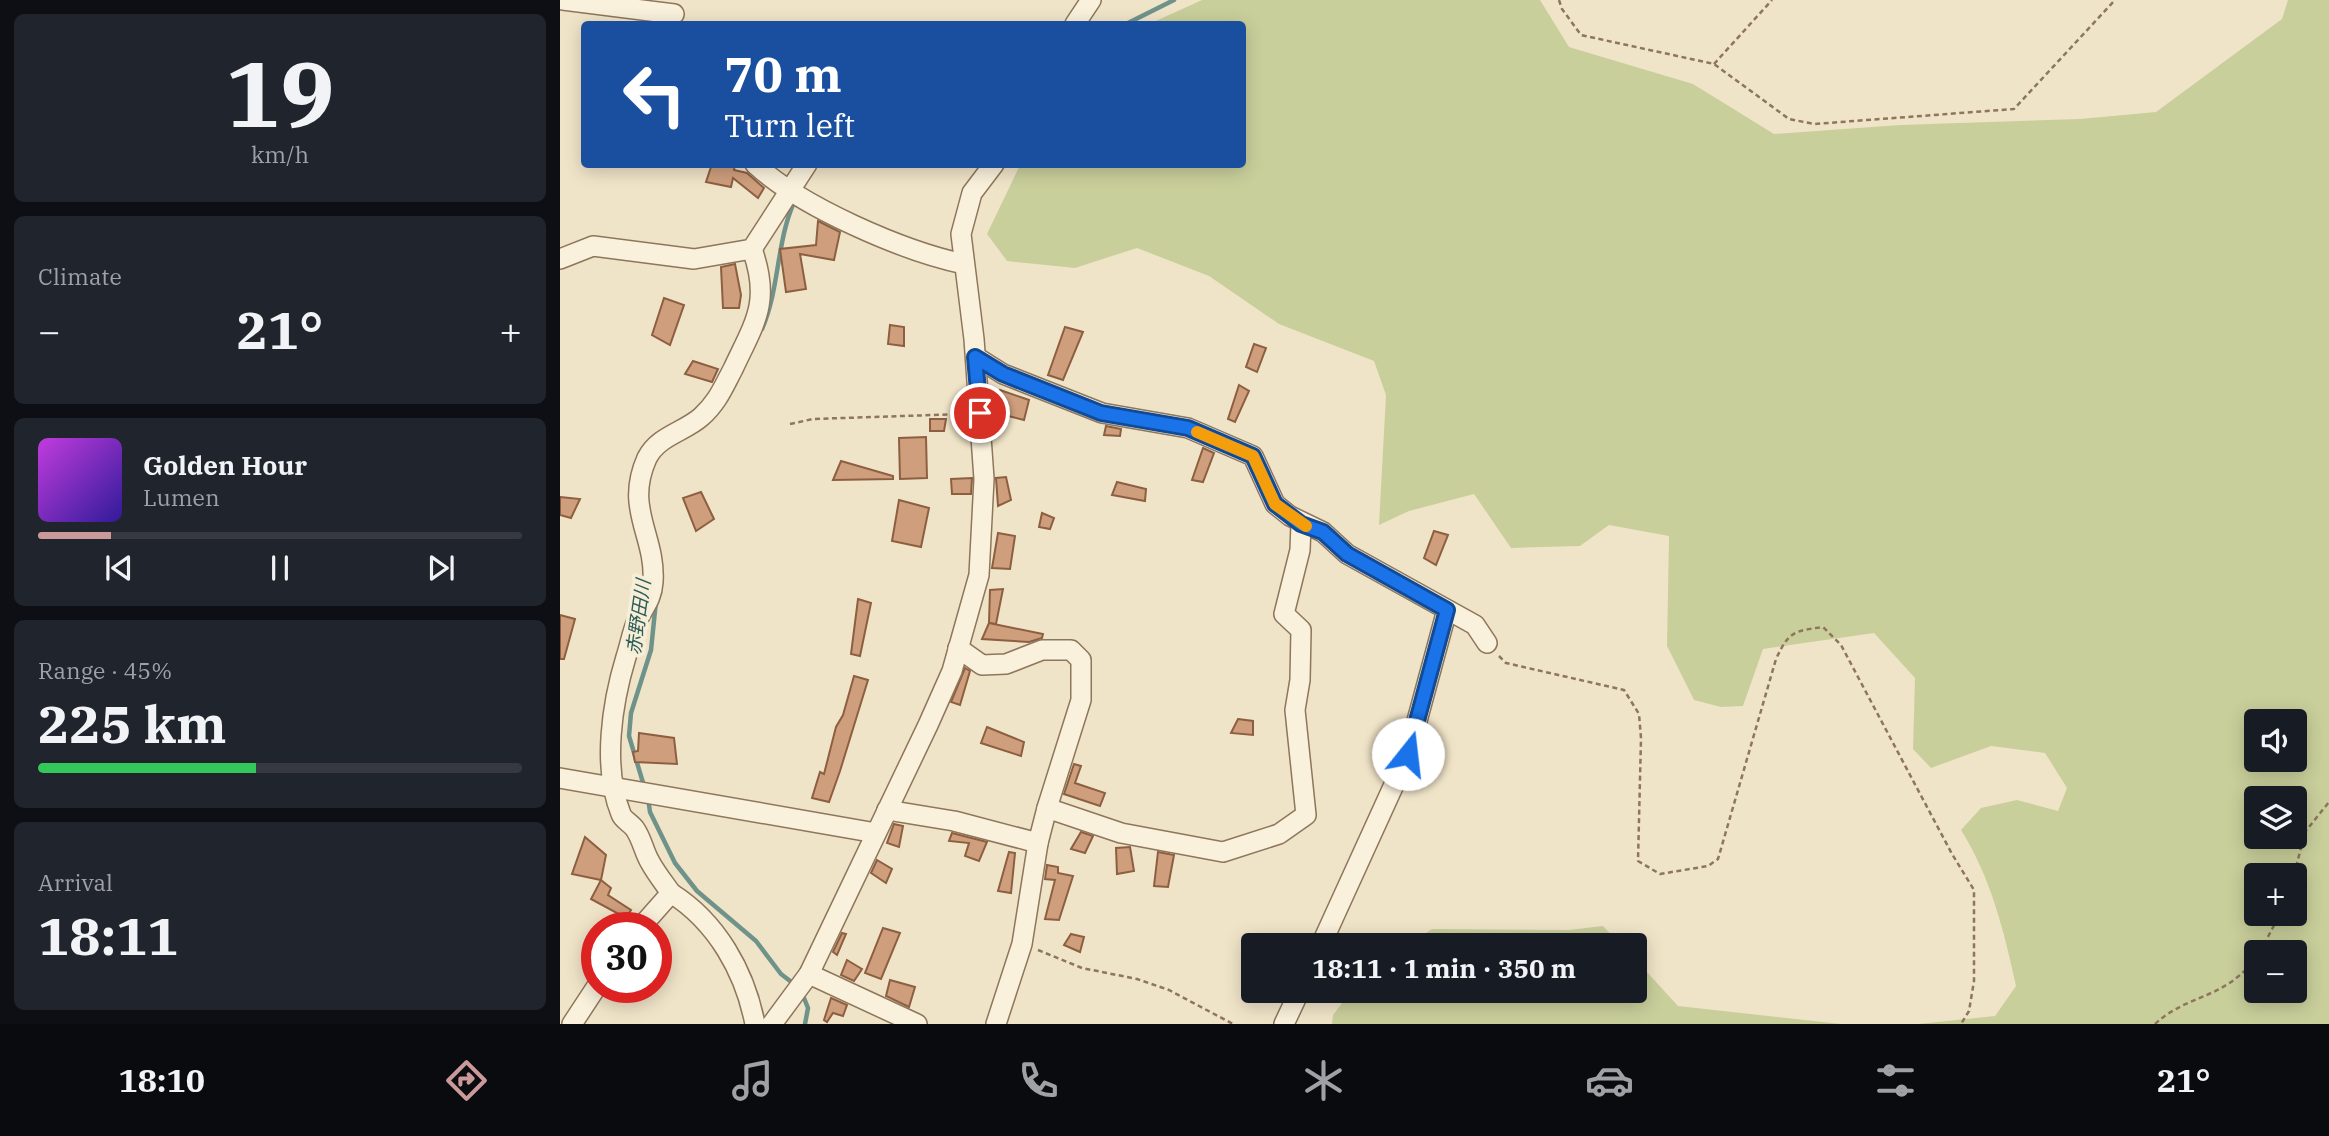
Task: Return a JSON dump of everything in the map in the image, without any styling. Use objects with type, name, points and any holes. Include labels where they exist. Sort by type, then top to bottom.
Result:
[{"type":"street","points":[[563,0],[674,13]]},
{"type":"street","points":[[1076,21],[1086,2]]},
{"type":"street","points":[[760,168],[789,190],[865,230],[924,256],[964,264]]},
{"type":"street","points":[[560,259],[593,246],[694,258],[752,249],[804,168]]},
{"type":"street","points":[[772,1024],[809,974],[952,671],[979,576],[984,479],[975,357],[961,234],[972,193],[992,168]]},
{"type":"street","points":[[752,249],[758,266],[761,304],[753,333],[718,401],[698,419],[667,436],[649,455],[641,475],[639,518],[654,565],[653,587],[647,607],[637,621],[621,672],[611,738],[622,817],[634,827],[650,862],[671,893],[690,905],[736,963],[748,992],[755,1024]]},
{"type":"street","points":[[975,357],[1003,374],[1101,413],[1188,428],[1253,456],[1275,504],[1301,524],[1323,532],[1347,554],[1475,625],[1487,643]]},
{"type":"street","points":[[1047,808],[1121,833],[1223,852],[1279,834],[1307,815],[1295,710],[1300,680],[1301,630],[1284,614],[1300,550],[1301,524]]},
{"type":"street","points":[[1326,933],[1408,754],[1447,610]]},
{"type":"street","points":[[958,648],[982,665],[1006,664],[1042,650],[1071,650],[1081,660],[1080,700],[1038,843],[1022,944],[996,1024]]},
{"type":"street","points":[[560,778],[876,833]]},
{"type":"street","points":[[887,810],[954,821],[1038,843]]},
{"type":"street","points":[[654,912],[671,893]]},
{"type":"street","points":[[809,974],[917,1024]]},
{"type":"street","points":[[572,1024],[586,1003]]},
{"type":"street","points":[[1283,1024],[1294,1003]]},
{"type":"path","points":[[1559,0],[1562,9],[1581,35],[1714,64],[1789,119],[1814,124],[2014,109],[2115,0]]},
{"type":"path","points":[[1714,64],[1772,0]]},
{"type":"path","points":[[790,424],[813,419],[980,413]]},
{"type":"path","points":[[1487,643],[1506,663],[1623,690],[1639,714],[1641,738],[1638,861],[1660,874],[1709,866],[1718,859],[1781,648],[1786,638],[1799,631],[1823,627],[1841,645],[1952,855],[1974,890],[1974,981],[1969,1011],[1961,1024]]},
{"type":"path","points":[[2297,863],[2305,832],[2329,802]]},
{"type":"path","points":[[1022,944],[1082,968],[1137,979],[1169,990],[1233,1024]]},
{"type":"path","points":[[2155,1024],[2178,1009],[2227,988],[2244,974]]},
{"type":"green space","points":[[1202,0],[1540,0],[1569,47],[1693,84],[1774,134],[1900,125],[2080,119],[2156,112],[2282,19],[2288,0],[2329,0],[2329,1024],[1918,1024],[1995,1016],[2016,986],[1988,886],[1961,830],[1981,808],[2017,800],[2058,811],[2067,788],[2045,753],[1991,746],[1931,768],[1913,749],[1915,678],[1874,633],[1763,649],[1743,706],[1721,707],[1694,700],[1667,646],[1669,536],[1609,525],[1580,546],[1511,548],[1474,494],[1409,511],[1379,525],[1386,395],[1374,361],[1279,324],[1209,276],[1137,248],[1075,268],[1007,261],[987,234],[1019,168],[1246,168],[1246,21],[1156,21]]},
{"type":"green space","points":[[1603,926],[1610,933],[1426,933],[1432,929],[1569,930]]},
{"type":"green space","points":[[1647,972],[1678,1006],[1841,1024],[1332,1024],[1333,1015],[1342,1003],[1647,1003]]},
{"type":"building","points":[[711,168],[734,168],[747,173],[764,188],[758,198],[733,178],[731,187],[706,182]]},
{"type":"building","points":[[818,221],[840,232],[834,260],[800,254],[806,289],[786,292],[780,249],[816,245]]},
{"type":"building","points":[[735,264],[741,295],[739,308],[723,308],[721,267]]},
{"type":"building","points":[[664,298],[684,305],[670,345],[652,335]]},
{"type":"building","points":[[890,325],[904,327],[904,346],[888,344]]},
{"type":"building","points":[[1065,327],[1083,332],[1063,380],[1048,375]]},
{"type":"building","points":[[1254,344],[1266,348],[1257,372],[1246,367]]},
{"type":"building","points":[[693,361],[718,369],[712,382],[685,374]]},
{"type":"building","points":[[1239,385],[1249,391],[1235,422],[1228,419]]},
{"type":"building","points":[[1000,390],[1029,400],[1024,420],[993,412]]},
{"type":"building","points":[[930,419],[946,419],[944,431],[930,431]]},
{"type":"building","points":[[1106,426],[1121,429],[1120,436],[1104,435]]},
{"type":"building","points":[[926,437],[927,478],[900,479],[899,438]]},
{"type":"building","points":[[1203,448],[1214,453],[1203,482],[1192,480]]},
{"type":"building","points":[[841,461],[893,476],[893,479],[833,480]]},
{"type":"building","points":[[1006,477],[1011,500],[998,506],[996,478]]},
{"type":"building","points":[[972,478],[971,494],[952,494],[951,479]]},
{"type":"building","points":[[1117,482],[1146,489],[1145,501],[1112,495]]},
{"type":"building","points":[[701,492],[714,519],[696,531],[683,498]]},
{"type":"building","points":[[560,497],[580,499],[571,518],[560,515]]},
{"type":"building","points":[[899,500],[929,508],[921,547],[892,541]]},
{"type":"building","points":[[1042,513],[1054,518],[1050,529],[1039,527]]},
{"type":"building","points":[[1434,531],[1448,535],[1436,565],[1424,558]]},
{"type":"building","points":[[998,533],[1015,536],[1010,569],[992,568]]},
{"type":"building","points":[[1003,589],[996,624],[989,623],[990,590]]},
{"type":"building","points":[[858,599],[871,603],[860,656],[851,654]]},
{"type":"building","points":[[560,615],[575,619],[564,659],[560,659]]},
{"type":"building","points":[[989,623],[1043,634],[1042,638],[1029,642],[982,639]]},
{"type":"building","points":[[965,668],[970,671],[960,705],[951,702]]},
{"type":"building","points":[[854,676],[868,680],[840,771],[829,802],[812,798],[820,772],[824,774],[836,727],[843,715]]},
{"type":"building","points":[[1238,719],[1253,721],[1253,735],[1231,733]]},
{"type":"building","points":[[987,727],[1024,742],[1021,756],[981,743]]},
{"type":"building","points":[[639,733],[674,738],[677,764],[635,762],[633,752],[638,751]]},
{"type":"building","points":[[1074,764],[1081,766],[1075,783],[1105,793],[1100,806],[1064,794]]},
{"type":"building","points":[[894,824],[903,826],[899,847],[887,843]]},
{"type":"building","points":[[1081,832],[1093,836],[1085,853],[1071,849]]},
{"type":"building","points":[[952,833],[987,842],[979,861],[965,856],[969,843],[949,841]]},
{"type":"building","points":[[585,837],[606,855],[601,880],[572,874]]},
{"type":"building","points":[[1130,847],[1134,871],[1117,874],[1116,848]]},
{"type":"building","points":[[1009,852],[1015,853],[1011,893],[998,891]]},
{"type":"building","points":[[1158,852],[1174,855],[1168,887],[1154,886]]},
{"type":"building","points":[[877,860],[892,869],[886,883],[871,873]]},
{"type":"building","points":[[1047,865],[1058,867],[1058,873],[1073,876],[1059,920],[1045,919],[1055,880],[1045,879]]},
{"type":"building","points":[[601,880],[611,888],[608,895],[631,910],[615,912],[591,899]]},
{"type":"building","points":[[883,928],[900,933],[881,979],[865,973]]},
{"type":"building","points":[[842,933],[846,934],[837,955],[833,952]]},
{"type":"building","points":[[1071,934],[1084,937],[1080,952],[1064,945]]},
{"type":"building","points":[[847,960],[862,969],[854,981],[841,975]]},
{"type":"building","points":[[890,980],[915,987],[909,1007],[886,996]]},
{"type":"building","points":[[831,998],[847,1005],[843,1016],[833,1013],[827,1022],[824,1020]]},
{"type":"waterway","name":"赤野田川","points":[[1132,21],[1174,0]]},
{"type":"waterway","name":"赤野田川","points":[[762,329],[772,297],[784,232],[795,200]]},
{"type":"waterway","name":"赤野田川","points":[[644,786],[629,736],[631,713],[651,650],[656,601]]},
{"type":"waterway","name":"赤野田川","points":[[648,798],[650,812],[675,863],[697,891],[756,941],[781,974],[794,984]]},
{"type":"waterway","name":"赤野田川","points":[[802,993],[808,1008],[805,1024]]},
{"type":"slow traffic","points":[[1197,432],[1253,456],[1275,504],[1306,526]]},
{"type":"route","points":[[980,413],[975,357],[1003,374],[1101,413],[1188,428],[1253,456],[1275,504],[1301,524],[1323,532],[1347,554],[1447,610],[1408,754]]}]
